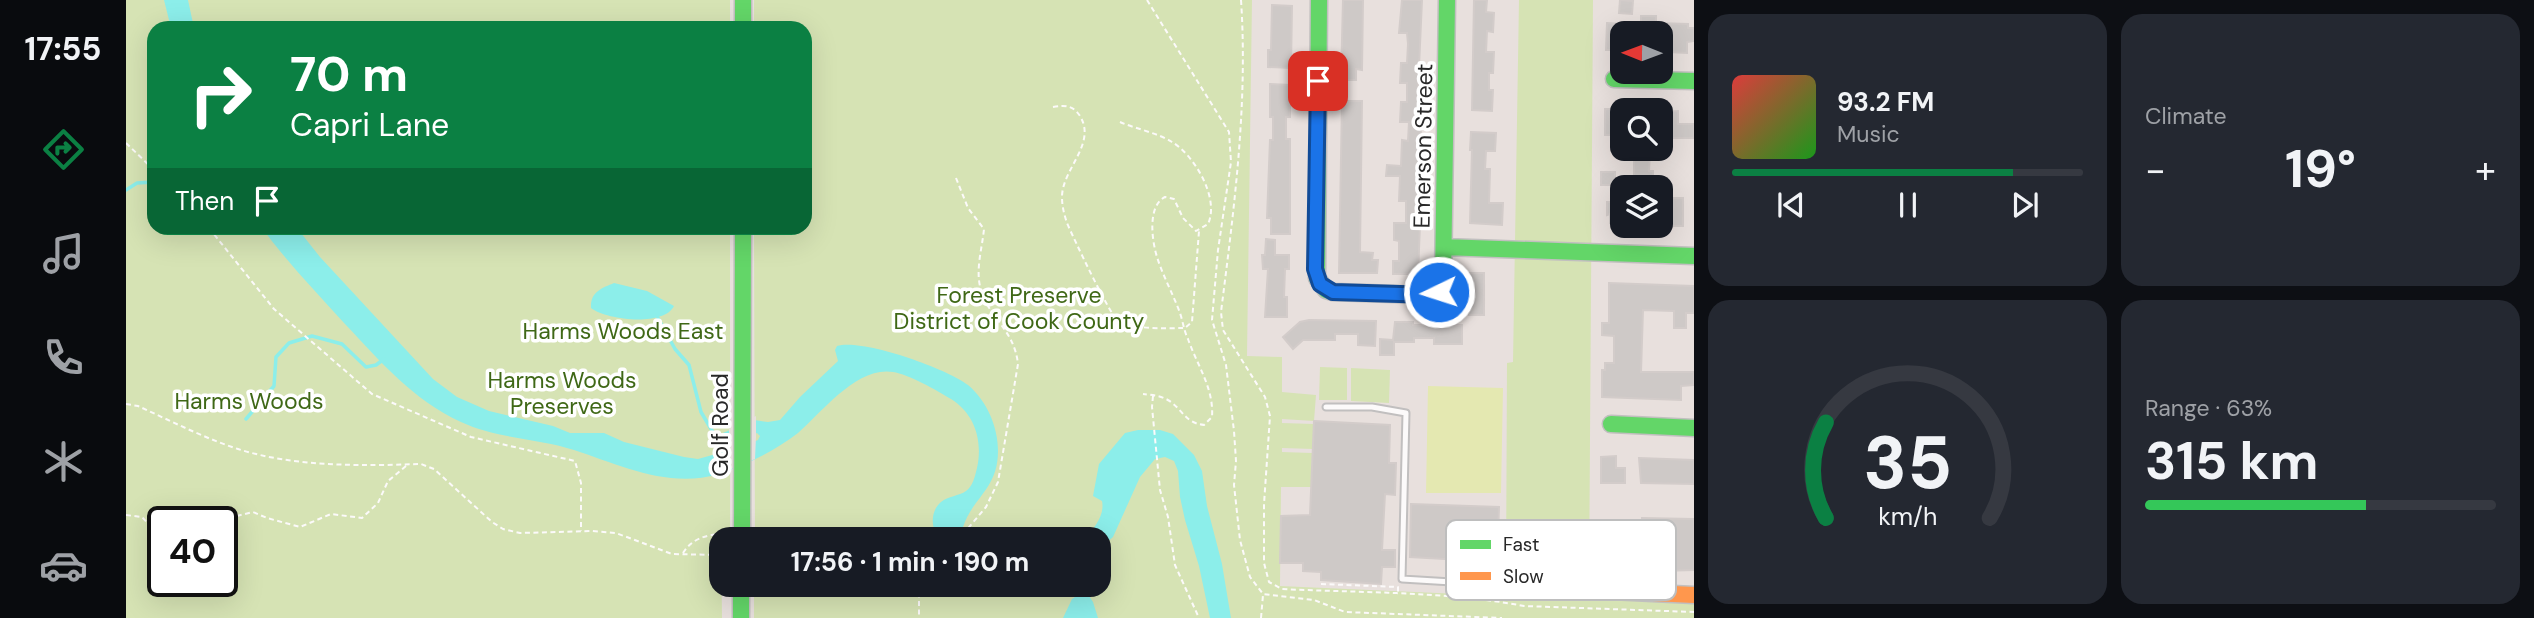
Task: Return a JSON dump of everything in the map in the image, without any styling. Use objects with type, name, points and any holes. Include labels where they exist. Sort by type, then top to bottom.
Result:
[{"type":"street","points":[[743,0],[743,21]]},
{"type":"street","name":"Emerson Street","points":[[1319,0],[1315,269],[1320,284],[1333,292],[1433,295],[1439,292],[1443,281],[1447,0]]},
{"type":"street","points":[[1673,80],[1694,81]]},
{"type":"street","name":"Golf Road","points":[[742,527],[743,235]]},
{"type":"street","points":[[1444,247],[1694,256]]},
{"type":"street","points":[[1611,424],[1694,428]]},
{"type":"street","points":[[1676,594],[1694,595]]},
{"type":"street","points":[[741,597],[741,618]]},
{"type":"lane","points":[[1326,407],[1372,407],[1406,413],[1402,579],[1446,582]]},
{"type":"path","points":[[1147,0],[1229,132],[1231,162],[1218,250],[1212,320],[1226,365],[1234,430],[1234,485],[1240,540],[1251,577],[1263,594],[1261,618]]},
{"type":"path","points":[[1241,0],[1238,178],[1222,312],[1223,330],[1265,397],[1270,416],[1264,504],[1266,575],[1269,582],[1282,589],[1446,598]]},
{"type":"path","points":[[1053,107],[1072,107],[1083,120],[1084,140],[1081,151],[1065,177],[1062,203],[1068,225],[1112,314],[1135,325],[1185,328],[1192,322],[1199,230]]},
{"type":"path","points":[[1119,122],[1175,143],[1188,155],[1211,200],[1211,219],[1199,230],[1196,231],[1187,224],[1174,199],[1170,197],[1161,199],[1156,205],[1153,226],[1156,256],[1208,387],[1212,417],[1204,425],[1196,424],[1188,421],[1170,402],[1143,394]]},
{"type":"path","points":[[126,143],[147,163]]},
{"type":"path","points":[[956,178],[968,208],[984,229],[979,268],[981,290],[985,301],[1011,337],[1018,364],[998,482],[986,507],[970,527]]},
{"type":"path","points":[[215,235],[275,309],[372,394],[471,438],[575,461],[581,483],[581,531]]},
{"type":"path","points":[[1153,395],[1160,491],[1168,517],[1178,576],[1199,618]]},
{"type":"path","points":[[126,404],[237,449],[274,458],[302,462],[421,464],[433,469],[503,529],[520,533],[616,533],[672,554],[709,555]]},
{"type":"path","points":[[238,516],[253,512],[300,527],[331,514],[362,518],[378,503],[388,481],[408,464]]},
{"type":"path","points":[[126,515],[142,517],[147,522]]},
{"type":"path","points":[[682,554],[688,545],[709,535]]},
{"type":"path","points":[[1321,584],[1398,587],[1398,594]]},
{"type":"path","points":[[1263,594],[1314,600],[1345,612],[1502,618]]},
{"type":"path","points":[[919,597],[919,618]]},
{"type":"path","points":[[1475,600],[1524,606],[1694,612]]},
{"type":"green space","name":"Harms Woods Preserves","points":[[126,0],[730,0],[730,21],[147,21],[147,235],[730,235],[730,527],[709,527],[709,597],[722,597],[722,618],[126,618]]},
{"type":"green space","name":"Forest Preserve District of Cook County","points":[[754,0],[1252,0],[1247,356],[1282,357],[1282,392],[1316,395],[1314,421],[1282,419],[1282,423],[1314,424],[1313,449],[1282,448],[1282,452],[1312,453],[1311,487],[1281,487],[1280,586],[1446,593],[1446,600],[1694,600],[1694,618],[754,618],[754,597],[1111,597],[1111,527],[755,527],[754,235],[812,235],[812,21],[754,21]]},
{"type":"green space","points":[[1519,0],[1593,0],[1589,520],[1506,520],[1507,363],[1513,362]]},
{"type":"green space","points":[[1320,367],[1347,368],[1347,400],[1319,400]]},
{"type":"green space","points":[[1351,368],[1390,370],[1389,403],[1351,401]]},
{"type":"green space","points":[[1428,386],[1503,388],[1501,493],[1426,493]]},
{"type":"water","points":[[164,0],[188,0],[192,21],[169,21]]},
{"type":"water","points":[[267,235],[303,235],[433,379],[457,397],[489,411],[553,426],[570,433],[604,433],[624,442],[698,459],[727,453],[758,440],[760,436],[757,433],[726,446],[717,442],[718,435],[754,420],[780,420],[838,361],[835,350],[837,346],[865,346],[904,356],[943,371],[975,391],[990,415],[996,433],[997,464],[990,484],[963,527],[933,527],[933,515],[937,506],[947,498],[963,493],[972,484],[979,458],[975,429],[959,405],[931,387],[899,373],[880,372],[853,383],[798,433],[749,462],[700,478],[681,479],[645,473],[560,446],[475,428],[444,413],[398,379],[313,289]]},
{"type":"water","points":[[614,283],[647,291],[674,306],[668,313],[647,319],[609,316],[591,308],[595,294]]},
{"type":"water","points":[[1160,430],[1173,434],[1194,455],[1202,471],[1231,618],[1210,618],[1199,566],[1185,520],[1174,461],[1165,457],[1155,459],[1140,477],[1111,539],[1111,527],[1094,527],[1103,506],[1102,501],[1093,496],[1099,464],[1125,433]]},
{"type":"water","points":[[1090,597],[1098,618],[1063,618],[1072,599]]},
{"type":"pier","points":[[756,416],[755,459],[729,470],[729,429]]},
{"type":"building","points":[[1343,0],[1363,0],[1362,70],[1356,69],[1356,80],[1341,80]]},
{"type":"building","points":[[1402,0],[1422,0],[1418,90],[1418,128],[1421,128],[1417,207],[1420,224],[1418,274],[1393,274],[1393,261],[1399,261],[1399,241],[1394,240],[1394,223],[1406,223],[1406,201],[1399,201],[1400,176],[1386,176],[1387,165],[1401,166],[1402,140],[1408,141],[1409,122],[1400,122],[1401,102],[1407,102],[1407,83],[1400,83],[1401,63],[1407,63],[1408,44],[1407,33],[1399,33]]},
{"type":"building","points":[[1474,0],[1487,0],[1486,12],[1494,13],[1493,32],[1487,31],[1486,52],[1494,52],[1493,73],[1489,73],[1489,90],[1493,90],[1492,111],[1472,110]]},
{"type":"building","points":[[1620,0],[1633,1],[1632,14],[1619,13]]},
{"type":"building","points":[[1272,5],[1292,6],[1291,68],[1268,67]]},
{"type":"building","points":[[1641,16],[1656,16],[1656,21],[1641,21]]},
{"type":"building","points":[[1607,23],[1610,23],[1610,50],[1606,50]]},
{"type":"building","points":[[1673,24],[1688,24],[1688,28],[1694,28],[1694,41],[1687,42],[1687,53],[1673,52]]},
{"type":"building","points":[[1270,84],[1290,85],[1290,117],[1286,117],[1286,139],[1290,139],[1290,234],[1271,234],[1271,218],[1267,218],[1270,140],[1273,140]]},
{"type":"building","points":[[1342,101],[1362,101],[1360,252],[1373,253],[1372,260],[1378,260],[1377,273],[1339,273]]},
{"type":"building","points":[[1605,109],[1610,109],[1610,135],[1605,135]]},
{"type":"building","points":[[1673,111],[1678,111],[1678,124],[1694,124],[1694,138],[1673,138]]},
{"type":"building","points":[[1471,132],[1496,133],[1495,151],[1486,151],[1485,169],[1490,169],[1489,203],[1503,203],[1502,225],[1470,223]]},
{"type":"building","points":[[1634,161],[1650,161],[1649,171],[1653,171],[1653,175],[1634,175]]},
{"type":"building","points":[[1601,172],[1615,172],[1615,175],[1610,175],[1610,185],[1601,185]]},
{"type":"building","points":[[1673,198],[1683,198],[1683,226],[1673,226]]},
{"type":"building","points":[[1607,202],[1610,202],[1610,214],[1607,215]]},
{"type":"building","points":[[1266,239],[1275,240],[1275,255],[1289,255],[1289,269],[1285,269],[1284,297],[1287,297],[1287,317],[1265,317],[1268,269],[1263,269],[1262,255],[1265,255]]},
{"type":"building","points":[[1470,273],[1484,273],[1484,315],[1469,315]]},
{"type":"building","points":[[1609,283],[1694,286],[1694,313],[1686,313],[1686,328],[1674,328],[1674,311],[1643,310],[1641,372],[1694,372],[1694,385],[1681,386],[1681,400],[1602,397],[1602,370],[1605,370],[1605,363],[1614,363],[1614,336],[1602,335],[1602,323],[1609,323]]},
{"type":"building","points":[[1376,321],[1375,346],[1358,345],[1358,334],[1335,334],[1335,340],[1303,340],[1293,349],[1283,337],[1300,322]]},
{"type":"building","points":[[1395,322],[1413,322],[1413,325],[1462,325],[1462,344],[1434,344],[1434,338],[1414,338],[1414,342],[1394,342],[1394,355],[1380,355],[1380,339],[1393,340]]},
{"type":"building","points":[[1314,421],[1390,425],[1389,463],[1396,463],[1395,495],[1385,494],[1382,550],[1395,550],[1395,567],[1382,567],[1381,584],[1321,580],[1321,572],[1303,571],[1303,563],[1280,563],[1281,516],[1310,515]]},
{"type":"building","points":[[1616,456],[1616,468],[1625,468],[1625,483],[1601,483],[1601,457]]},
{"type":"building","points":[[1639,458],[1694,460],[1694,484],[1641,483]]},
{"type":"building","points":[[1411,504],[1499,507],[1499,520],[1446,520],[1446,559],[1410,557]]},
{"type":"building","points":[[1694,519],[1694,570],[1676,571],[1676,520],[1642,520]]},
{"type":"waterway","points":[[126,190],[137,183],[147,182]]},
{"type":"waterway","points":[[658,318],[675,349],[689,365],[701,412],[717,439]]},
{"type":"waterway","points":[[246,419],[274,386],[276,357],[289,343],[312,336],[342,344],[366,367],[376,365],[384,359]]},
{"type":"traffic: fast","points":[[743,0],[743,21]]},
{"type":"traffic: fast","points":[[1319,0],[1317,278],[1326,290],[1333,292],[1425,295],[1439,292],[1443,281],[1447,0]]},
{"type":"traffic: fast","points":[[1673,80],[1694,81]]},
{"type":"traffic: fast","points":[[742,527],[743,235]]},
{"type":"traffic: fast","points":[[1444,247],[1694,256]]},
{"type":"traffic: fast","points":[[1611,424],[1694,428]]},
{"type":"traffic: fast","points":[[741,597],[741,618]]},
{"type":"traffic: slow","points":[[1676,594],[1694,595]]},
{"type":"route","points":[[1318,81],[1315,269],[1320,284],[1333,292],[1433,295],[1439,292]]},
{"type":"park label","name":"Harms Woods East","points":[[623,331]]},
{"type":"park label","name":"Harms Woods","points":[[249,401]]}]
